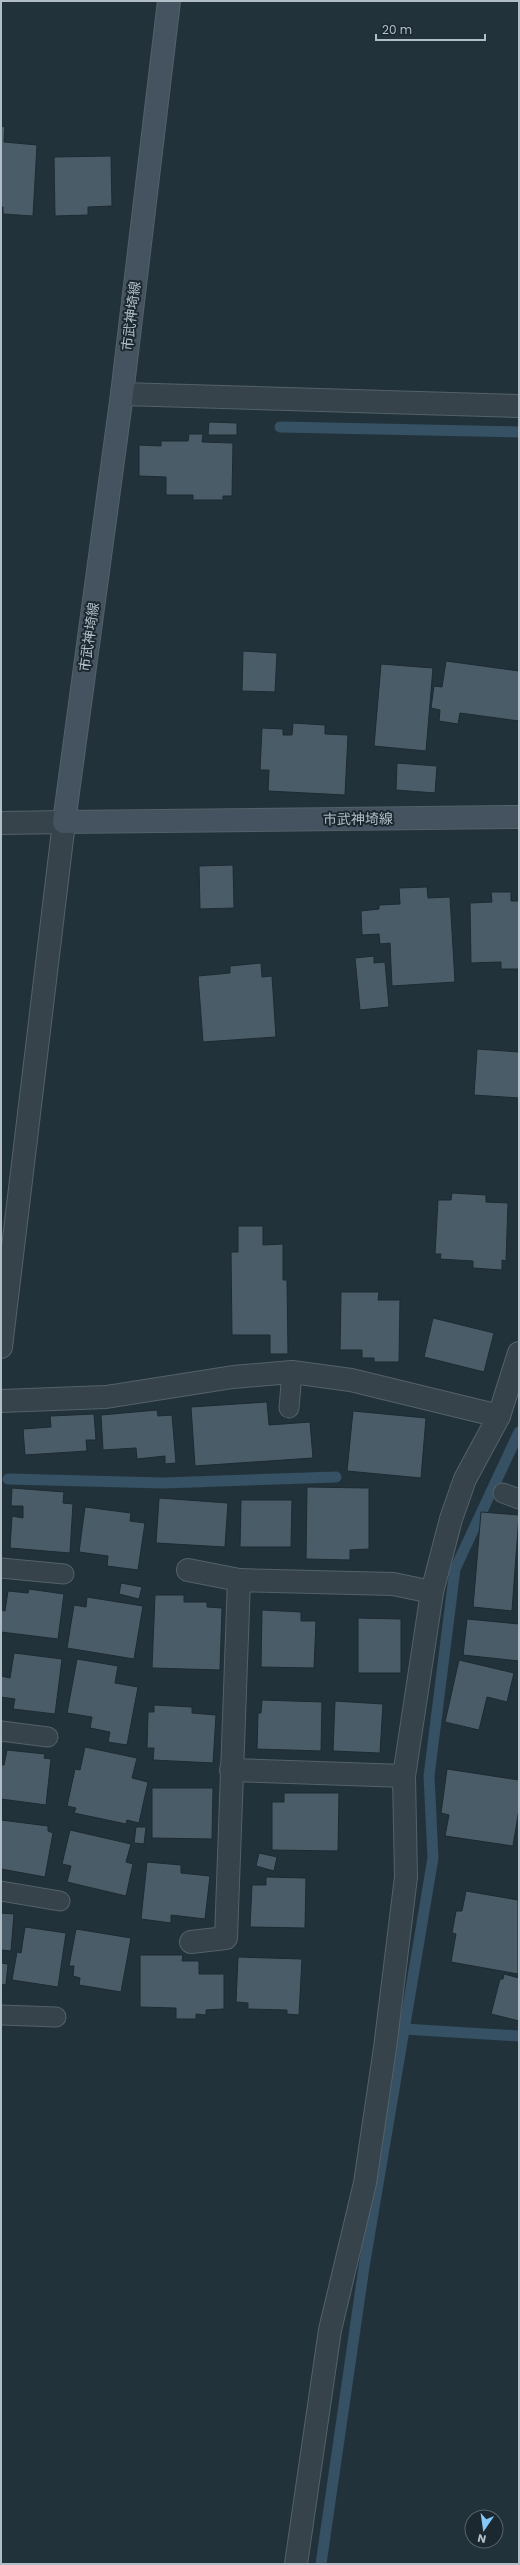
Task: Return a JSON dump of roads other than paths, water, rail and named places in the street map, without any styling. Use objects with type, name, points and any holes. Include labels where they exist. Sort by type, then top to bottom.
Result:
[{"type":"main road","name":"市武神埼線","points":[[169,1],[122,394],[64,822],[519,817]]},
{"type":"street","points":[[122,394],[519,406]]},
{"type":"street","points":[[1,823],[64,822],[1,1347]]},
{"type":"street","points":[[296,2564],[330,2330],[365,2183],[385,2048],[406,1877],[404,1776],[432,1592],[451,1519],[466,1479],[499,1416],[519,1353]]},
{"type":"street","points":[[1,1401],[106,1397],[233,1377],[292,1372],[351,1380],[499,1416]]},
{"type":"street","points":[[188,1570],[239,1580],[393,1584],[432,1592]]},
{"type":"street","points":[[191,1942],[226,1938],[239,1580]]},
{"type":"street","points":[[231,1770],[404,1776]]},
{"type":"lane","points":[[289,1408],[292,1372]]},
{"type":"lane","points":[[1,1568],[64,1574]]},
{"type":"lane","points":[[1,1731],[48,1738]]},
{"type":"lane","points":[[1,1891],[60,1901]]},
{"type":"lane","points":[[1,2015],[56,2017]]},
{"type":"waterway","points":[[280,427],[519,432]]},
{"type":"waterway","points":[[321,2564],[364,2267],[433,1858],[429,1776],[455,1569],[519,1432]]},
{"type":"waterway","points":[[8,1479],[164,1483],[336,1477]]},
{"type":"waterway","points":[[404,2029],[519,2036]]}]
